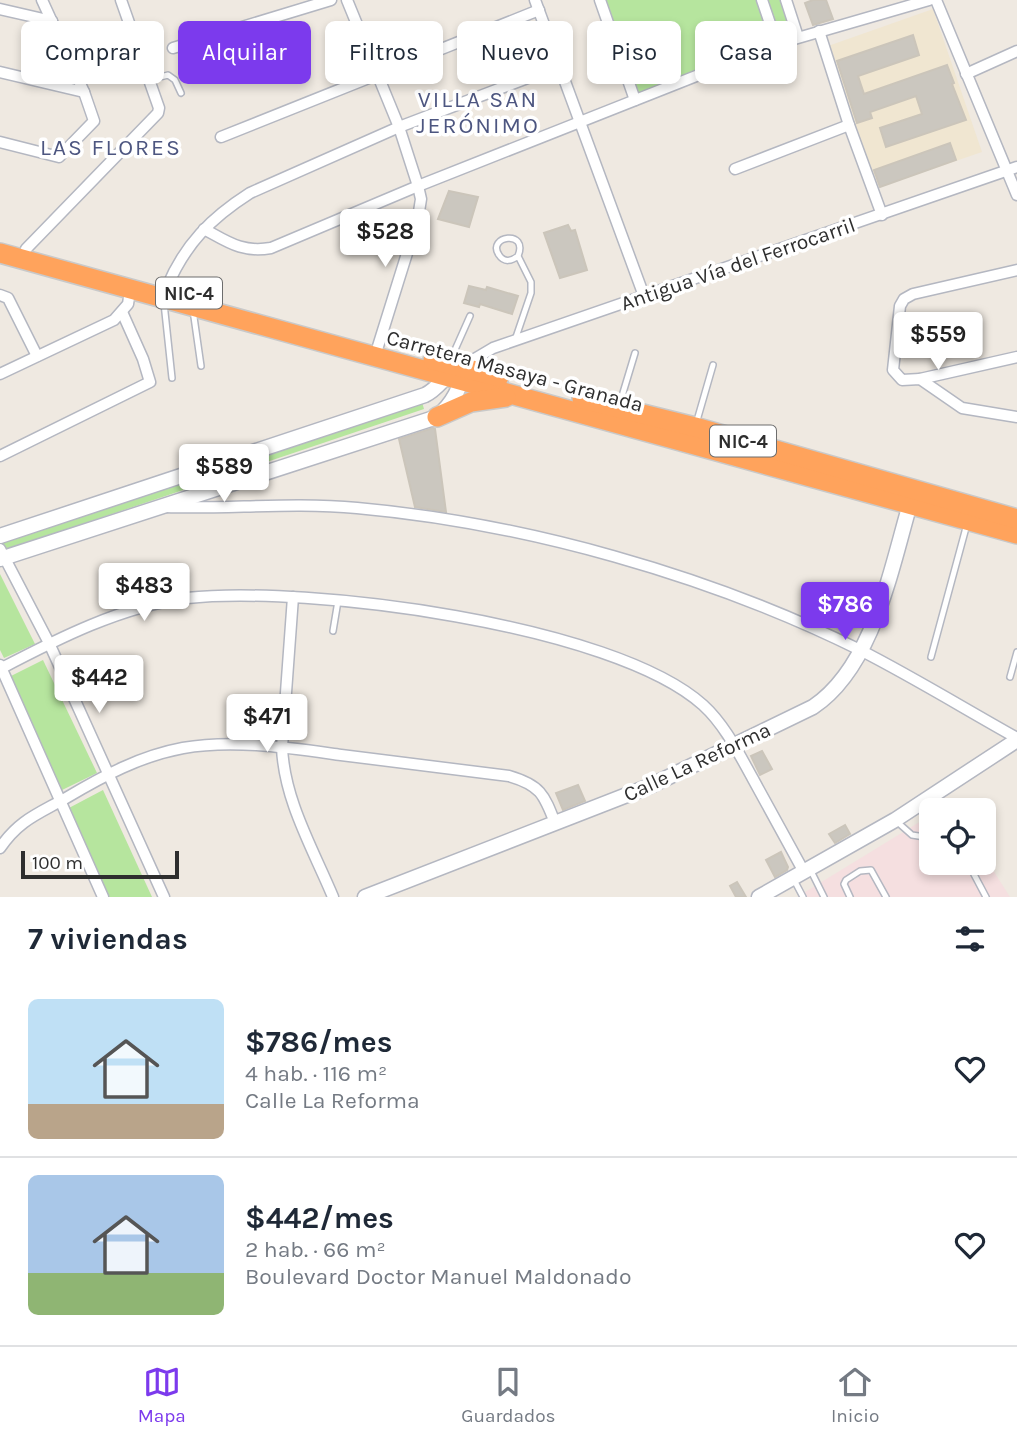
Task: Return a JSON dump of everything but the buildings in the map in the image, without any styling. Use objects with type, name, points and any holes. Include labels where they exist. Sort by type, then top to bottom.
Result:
[{"type":"highway","name":"Carretera Masaya - Granada","points":[[0,242],[166,293],[454,372],[695,427],[1017,519]]},
{"type":"highway","name":"Carretera Masaya - Granada","points":[[0,253],[131,291],[166,293],[193,307],[377,350]]},
{"type":"highway","name":"Carretera Masaya - Granada","points":[[454,372],[523,397],[1017,534]]},
{"type":"highway","points":[[437,417],[471,402],[523,397]]},
{"type":"street","points":[[42,0],[52,21]]},
{"type":"street","points":[[121,0],[128,21]]},
{"type":"street","points":[[173,48],[331,0]]},
{"type":"street","points":[[346,0],[355,21]]},
{"type":"street","points":[[600,0],[635,100]]},
{"type":"street","points":[[762,0],[770,21]]},
{"type":"street","points":[[786,0],[798,37],[929,0]]},
{"type":"street","points":[[936,0],[965,74],[1013,169],[1017,195]]},
{"type":"street","points":[[443,46],[537,5]]},
{"type":"street","points":[[0,9],[52,21]]},
{"type":"street","points":[[819,31],[882,215]]},
{"type":"street","points":[[965,74],[1017,51]]},
{"type":"street","points":[[0,72],[85,92]]},
{"type":"street","points":[[204,229],[240,248],[255,251],[271,248],[418,186],[695,77]]},
{"type":"street","points":[[0,142],[59,157],[94,121],[81,84]]},
{"type":"street","points":[[26,249],[156,118],[159,108],[150,84]]},
{"type":"street","points":[[221,137],[355,84]]},
{"type":"street","points":[[377,350],[418,218],[421,199],[399,127],[382,84]]},
{"type":"street","points":[[166,293],[177,263],[204,229],[250,192],[399,127],[510,84]]},
{"type":"street","points":[[566,84],[644,296]]},
{"type":"street","points":[[736,169],[849,125]]},
{"type":"street","name":"Antigua Vía del Ferrocarril","points":[[454,372],[493,348],[515,340],[1013,169]]},
{"type":"street","points":[[1017,270],[914,293],[904,299],[900,306],[893,370],[902,380],[920,379],[1017,357]]},
{"type":"street","points":[[0,374],[114,320],[128,304],[131,291]]},
{"type":"street","points":[[0,295],[8,298],[37,356]]},
{"type":"street","points":[[0,456],[150,382],[144,359],[122,312]]},
{"type":"street","points":[[164,897],[49,643],[1,555],[437,417],[449,406],[454,372]]},
{"type":"street","points":[[0,536],[425,395],[438,388],[454,372]]},
{"type":"street","points":[[920,379],[962,408],[1017,417]]},
{"type":"street","name":"Calle La Reforma","points":[[365,897],[650,786],[735,746],[828,697],[860,650],[878,608],[910,503]]},
{"type":"street","points":[[156,507],[356,508],[498,529],[589,550],[693,581],[788,618],[860,650],[1017,739],[895,820],[759,897]]},
{"type":"street","points":[[103,897],[0,668],[49,643],[122,614],[186,598],[245,595],[338,601],[458,618],[534,633],[620,659],[676,686],[703,705],[735,746],[803,873]]},
{"type":"street","points":[[293,597],[282,747],[283,770],[289,792],[333,897]]},
{"type":"street","points":[[0,848],[18,826],[32,815],[108,774],[149,757],[183,748],[225,745],[282,747],[509,776],[533,784],[541,792],[555,822]]},
{"type":"lane","points":[[164,76],[175,79],[181,93]]},
{"type":"lane","points":[[515,340],[531,293],[531,282],[518,256],[519,243],[508,237],[497,245],[496,252],[500,258],[513,261],[518,256]]},
{"type":"lane","points":[[166,293],[172,378]]},
{"type":"lane","points":[[193,307],[201,366]]},
{"type":"lane","points":[[454,372],[470,316]]},
{"type":"lane","points":[[618,409],[635,353]]},
{"type":"lane","points":[[695,427],[713,365]]},
{"type":"lane","points":[[931,657],[968,521]]},
{"type":"lane","points":[[333,631],[338,601]]},
{"type":"lane","points":[[1010,677],[1017,652]]},
{"type":"lane","points":[[895,820],[912,835],[919,836]]},
{"type":"lane","points":[[850,897],[845,888],[846,880],[866,870],[871,870],[886,897]]},
{"type":"lane","points":[[803,873],[803,897]]},
{"type":"lane","points":[[803,873],[824,897]]},
{"type":"lane","points":[[974,875],[986,897]]},
{"type":"shaded area","points":[[933,9],[982,152],[877,188],[828,46]]},
{"type":"shaded area","points":[[919,822],[919,875],[996,875],[1010,897],[797,897]]},
{"type":"green space","points":[[600,0],[786,0],[793,21],[695,21],[695,77],[681,82],[681,21],[607,21]]},
{"type":"green space","points":[[629,84],[676,84],[635,100]]},
{"type":"green space","points":[[422,402],[424,409],[5,550],[1,540]]},
{"type":"green space","points":[[0,574],[35,644],[4,658],[0,650]]},
{"type":"green space","points":[[43,660],[97,773],[60,791],[11,676]]},
{"type":"green space","points":[[103,790],[152,897],[108,897],[67,809]]},
{"type":"district","name":"VILLA SAN JERÓNIMO","points":[[478,112]]},
{"type":"district","name":"LAS FLORES","points":[[111,147]]}]
